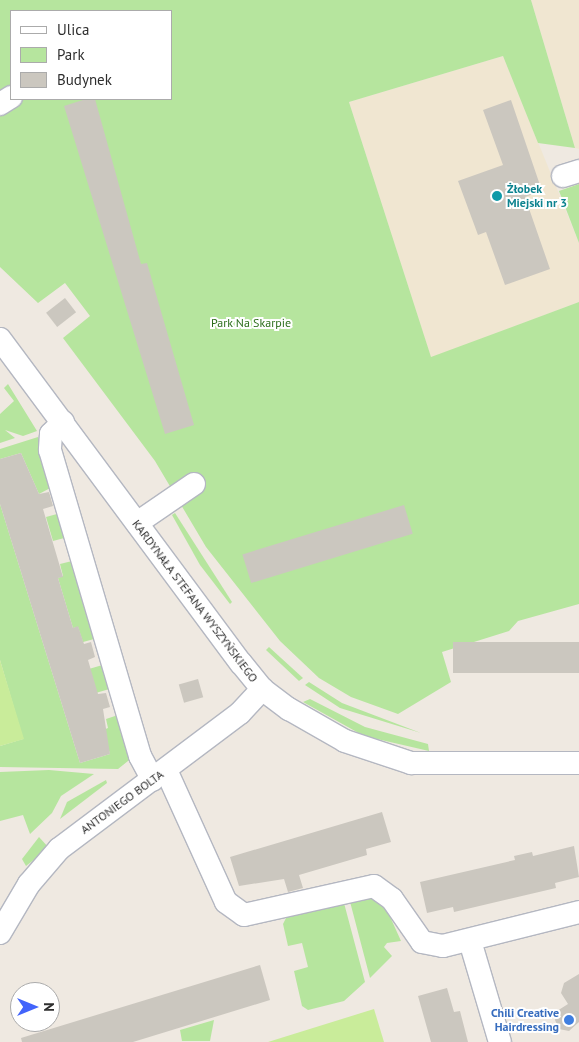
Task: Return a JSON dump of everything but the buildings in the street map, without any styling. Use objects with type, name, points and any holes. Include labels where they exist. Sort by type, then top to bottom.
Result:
[{"type":"street","name":"KARDYNAŁA STEFANA WYSZYŃSKIEGO","points":[[0,338],[262,689],[314,727],[379,756],[440,766],[579,763]]},
{"type":"street","points":[[63,422],[51,434],[50,450],[140,756],[160,775],[223,896],[235,912],[264,913],[374,886],[392,899],[422,942],[443,946],[470,941],[579,912]]},
{"type":"street","points":[[137,523],[194,484]]},
{"type":"street","name":"ANTONIEGO BOLTA","points":[[0,933],[29,884],[59,849],[160,775],[240,713],[262,689]]},
{"type":"street","points":[[470,941],[500,1042]]},
{"type":"shaded area","points":[[531,0],[579,0],[579,149],[575,148]]},
{"type":"shaded area","points":[[503,56],[579,243],[579,302],[431,358],[349,102]]},
{"type":"green space","name":"Park Na Skarpie","points":[[0,0],[531,0],[575,148],[538,143],[503,56],[349,102],[431,357],[579,302],[579,604],[518,621],[509,631],[442,652],[451,682],[398,714],[351,697],[319,678],[280,641],[206,547],[155,461],[63,338],[90,316],[65,283],[38,303],[0,267]]},
{"type":"green space","points":[[579,184],[579,243],[559,191]]},
{"type":"green space","points":[[8,384],[37,431],[23,436],[5,430],[15,438],[0,443],[0,414],[14,401],[4,388]]},
{"type":"green space","points":[[38,437],[54,486],[39,494],[21,453],[0,459],[0,449]]},
{"type":"green space","points":[[0,504],[80,763],[110,754],[103,730],[108,728],[106,719],[121,714],[133,757],[118,769],[0,767],[0,746],[23,739],[0,660]]},
{"type":"green space","points":[[175,513],[232,602],[230,604],[200,565],[172,515]]},
{"type":"green space","points":[[57,514],[68,537],[53,541],[46,517]]},
{"type":"green space","points":[[76,560],[98,638],[83,642],[78,627],[73,628],[58,578],[63,576],[60,564]]},
{"type":"green space","points":[[269,647],[303,678],[299,681],[266,650]]},
{"type":"green space","points":[[0,660],[24,739],[0,746]]},
{"type":"green space","points":[[106,664],[113,688],[97,693],[90,669]]},
{"type":"green space","points":[[309,682],[342,703],[421,733],[340,708],[305,685]]},
{"type":"green space","points":[[310,699],[365,727],[428,744],[429,751],[364,736],[303,702]]},
{"type":"green space","points":[[49,770],[94,774],[61,796],[52,813],[30,834],[23,815],[0,821],[0,772]]},
{"type":"green space","points":[[106,780],[107,783],[60,819],[67,802]]},
{"type":"green space","points":[[39,837],[49,848],[26,866],[22,859]]},
{"type":"green space","points":[[348,894],[366,894],[383,901],[401,941],[387,943],[384,947],[392,956],[370,978]]},
{"type":"green space","points":[[344,903],[365,982],[344,1001],[308,1010],[302,1006],[294,971],[308,967],[302,943],[288,946],[283,924],[289,912]]},
{"type":"green space","points":[[374,1009],[384,1042],[268,1042]]},
{"type":"green space","points":[[214,1020],[210,1041],[182,1041],[180,1030]]},
{"type":"place","name":"Żłobek Miejski nr 3","points":[[497,196]]},
{"type":"place","name":"Chili Creative Hairdressing","points":[[569,1020]]}]
